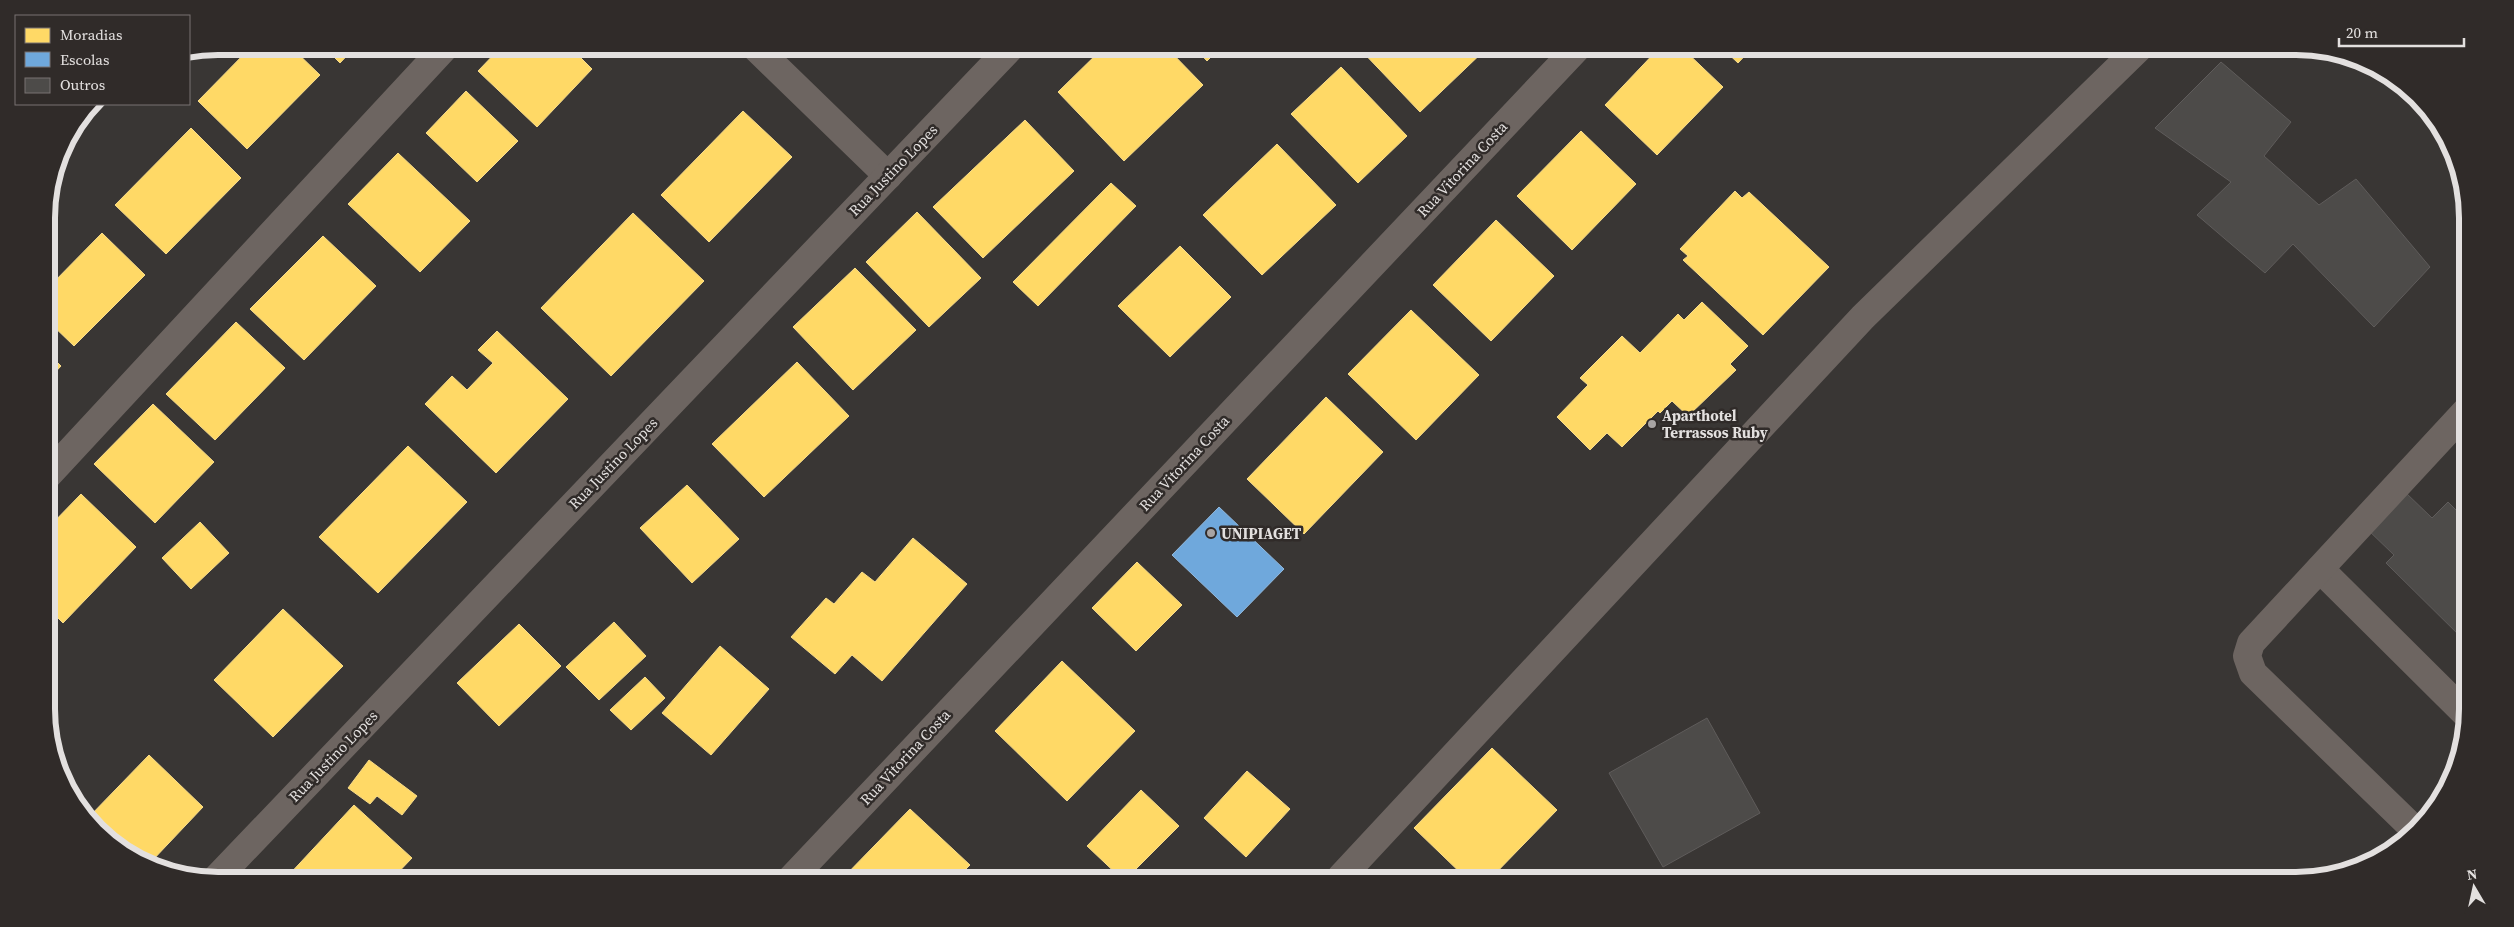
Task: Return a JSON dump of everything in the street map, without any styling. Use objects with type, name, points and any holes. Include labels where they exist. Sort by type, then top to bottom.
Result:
[{"type":"street","points":[[55,467],[438,55]]},
{"type":"street","points":[[763,55],[888,176]]},
{"type":"street","name":"Rua Justino Lopes","points":[[223,872],[1003,55]]},
{"type":"street","name":"Rua Vitorina Costa","points":[[798,872],[1570,55]]},
{"type":"street","points":[[1346,872],[1863,317],[2132,55]]},
{"type":"street","points":[[2410,825],[2253,673],[2247,656],[2250,642],[2459,419]]},
{"type":"street","points":[[2320,568],[2459,707]]},
{"type":"building: Moradias","points":[[243,55],[299,55],[320,75],[247,149],[198,101]]},
{"type":"building: Moradias","points":[[332,55],[348,55],[340,63]]},
{"type":"building: Moradias","points":[[493,55],[578,55],[592,69],[537,127],[478,71]]},
{"type":"building: Moradias","points":[[1096,55],[1174,55],[1203,85],[1124,161],[1058,92]]},
{"type":"building: Moradias","points":[[1201,55],[1213,55],[1207,61]]},
{"type":"building: Moradias","points":[[1366,55],[1480,55],[1420,112]]},
{"type":"building: Moradias","points":[[1652,55],[1689,55],[1723,87],[1657,155],[1605,105]]},
{"type":"building: Moradias","points":[[1730,55],[1746,55],[1738,63]]},
{"type":"building: Moradias","points":[[1341,67],[1407,136],[1358,183],[1291,114]]},
{"type":"building: Moradias","points":[[466,91],[518,141],[477,182],[426,133]]},
{"type":"building: Moradias","points":[[743,111],[792,157],[709,242],[661,195]]},
{"type":"building: Moradias","points":[[1025,120],[1074,171],[983,258],[933,207]]},
{"type":"building: Moradias","points":[[191,128],[241,178],[166,254],[115,205]]},
{"type":"building: Moradias","points":[[1581,131],[1636,184],[1572,250],[1517,196]]},
{"type":"building: Moradias","points":[[1277,144],[1336,205],[1262,275],[1203,215]]},
{"type":"building: Moradias","points":[[398,153],[470,221],[420,272],[348,204]]},
{"type":"building: Moradias","points":[[1111,183],[1136,206],[1038,306],[1013,282]]},
{"type":"building: Moradias","points":[[1735,191],[1742,198],[1749,192],[1829,267],[1763,335],[1683,260],[1688,256],[1680,249]]},
{"type":"building: Moradias","points":[[917,212],[981,278],[929,327],[866,262]]},
{"type":"building: Moradias","points":[[633,213],[704,281],[611,376],[541,308]]},
{"type":"building: Moradias","points":[[1496,220],[1554,276],[1491,341],[1433,285]]},
{"type":"building: Moradias","points":[[102,233],[145,275],[74,346],[55,328],[55,281]]},
{"type":"building: Moradias","points":[[323,236],[376,286],[304,360],[250,309]]},
{"type":"building: Moradias","points":[[1180,246],[1231,297],[1170,357],[1118,306]]},
{"type":"building: Moradias","points":[[855,268],[916,330],[853,390],[793,327]]},
{"type":"building: Moradias","points":[[1702,302],[1748,346],[1730,364],[1736,370],[1688,416],[1672,401],[1660,413],[1658,411],[1622,447],[1607,433],[1590,450],[1557,417],[1588,385],[1580,378],[1622,336],[1640,353],[1678,314],[1684,320]]},
{"type":"building: Moradias","points":[[1411,310],[1479,375],[1416,440],[1348,374]]},
{"type":"building: Moradias","points":[[236,322],[285,368],[215,440],[166,394]]},
{"type":"building: Moradias","points":[[497,331],[568,399],[496,473],[425,404],[452,376],[467,390],[493,363],[478,350]]},
{"type":"building: Moradias","points":[[55,360],[61,366],[55,372]]},
{"type":"building: Moradias","points":[[797,362],[849,416],[764,497],[712,444]]},
{"type":"building: Moradias","points":[[1326,397],[1383,452],[1304,534],[1247,479]]},
{"type":"building: Moradias","points":[[153,404],[214,462],[155,523],[94,464]]},
{"type":"building: Moradias","points":[[408,446],[467,502],[378,593],[319,537]]},
{"type":"building: Moradias","points":[[687,485],[739,539],[692,583],[640,528]]},
{"type":"building: Moradias","points":[[81,494],[136,547],[63,623],[55,615],[55,521]]},
{"type":"building: Moradias","points":[[200,522],[229,553],[191,589],[162,558]]},
{"type":"building: Moradias","points":[[913,538],[967,584],[882,681],[852,655],[835,674],[791,637],[826,598],[834,604],[862,572],[875,582]]},
{"type":"building: Moradias","points":[[1137,562],[1182,605],[1136,651],[1092,608]]},
{"type":"building: Moradias","points":[[283,609],[343,666],[273,737],[214,680]]},
{"type":"building: Moradias","points":[[614,622],[646,656],[599,700],[566,667]]},
{"type":"building: Moradias","points":[[519,624],[561,666],[499,726],[457,683]]},
{"type":"building: Moradias","points":[[720,646],[769,689],[711,755],[662,713]]},
{"type":"building: Moradias","points":[[1062,661],[1135,731],[1067,801],[995,731]]},
{"type":"building: Moradias","points":[[645,677],[665,698],[631,730],[610,710]]},
{"type":"building: Moradias","points":[[1492,748],[1557,810],[1497,872],[1460,872],[1414,828]]},
{"type":"building: Moradias","points":[[149,755],[203,807],[154,858],[128,844],[111,831],[93,812]]},
{"type":"building: Moradias","points":[[369,760],[417,796],[402,815],[377,796],[370,804],[348,788]]},
{"type":"building: Moradias","points":[[1247,771],[1290,809],[1246,857],[1204,818]]},
{"type":"building: Moradias","points":[[1141,790],[1179,826],[1133,872],[1114,872],[1087,846]]},
{"type":"building: Moradias","points":[[354,805],[412,858],[399,872],[292,872]]},
{"type":"building: Moradias","points":[[910,809],[970,865],[963,872],[849,872]]},
{"type":"building: Escolas","points":[[1219,507],[1284,569],[1237,617],[1172,555]]},
{"type":"building: Outros","points":[[2221,62],[2291,122],[2264,156],[2319,205],[2356,179],[2430,267],[2374,327],[2293,244],[2265,273],[2197,215],[2231,182],[2155,128]]},
{"type":"building: Outros","points":[[2404,491],[2432,518],[2448,502],[2459,513],[2459,635],[2386,563],[2394,555],[2366,528]]},
{"type":"building: Outros","points":[[1707,718],[1760,813],[1663,867],[1609,773]]},
{"type":"place","name":"Aparthotel Terrassos Ruby","points":[[1652,424]]},
{"type":"place","name":"UNIPIAGET","points":[[1211,533]]}]
